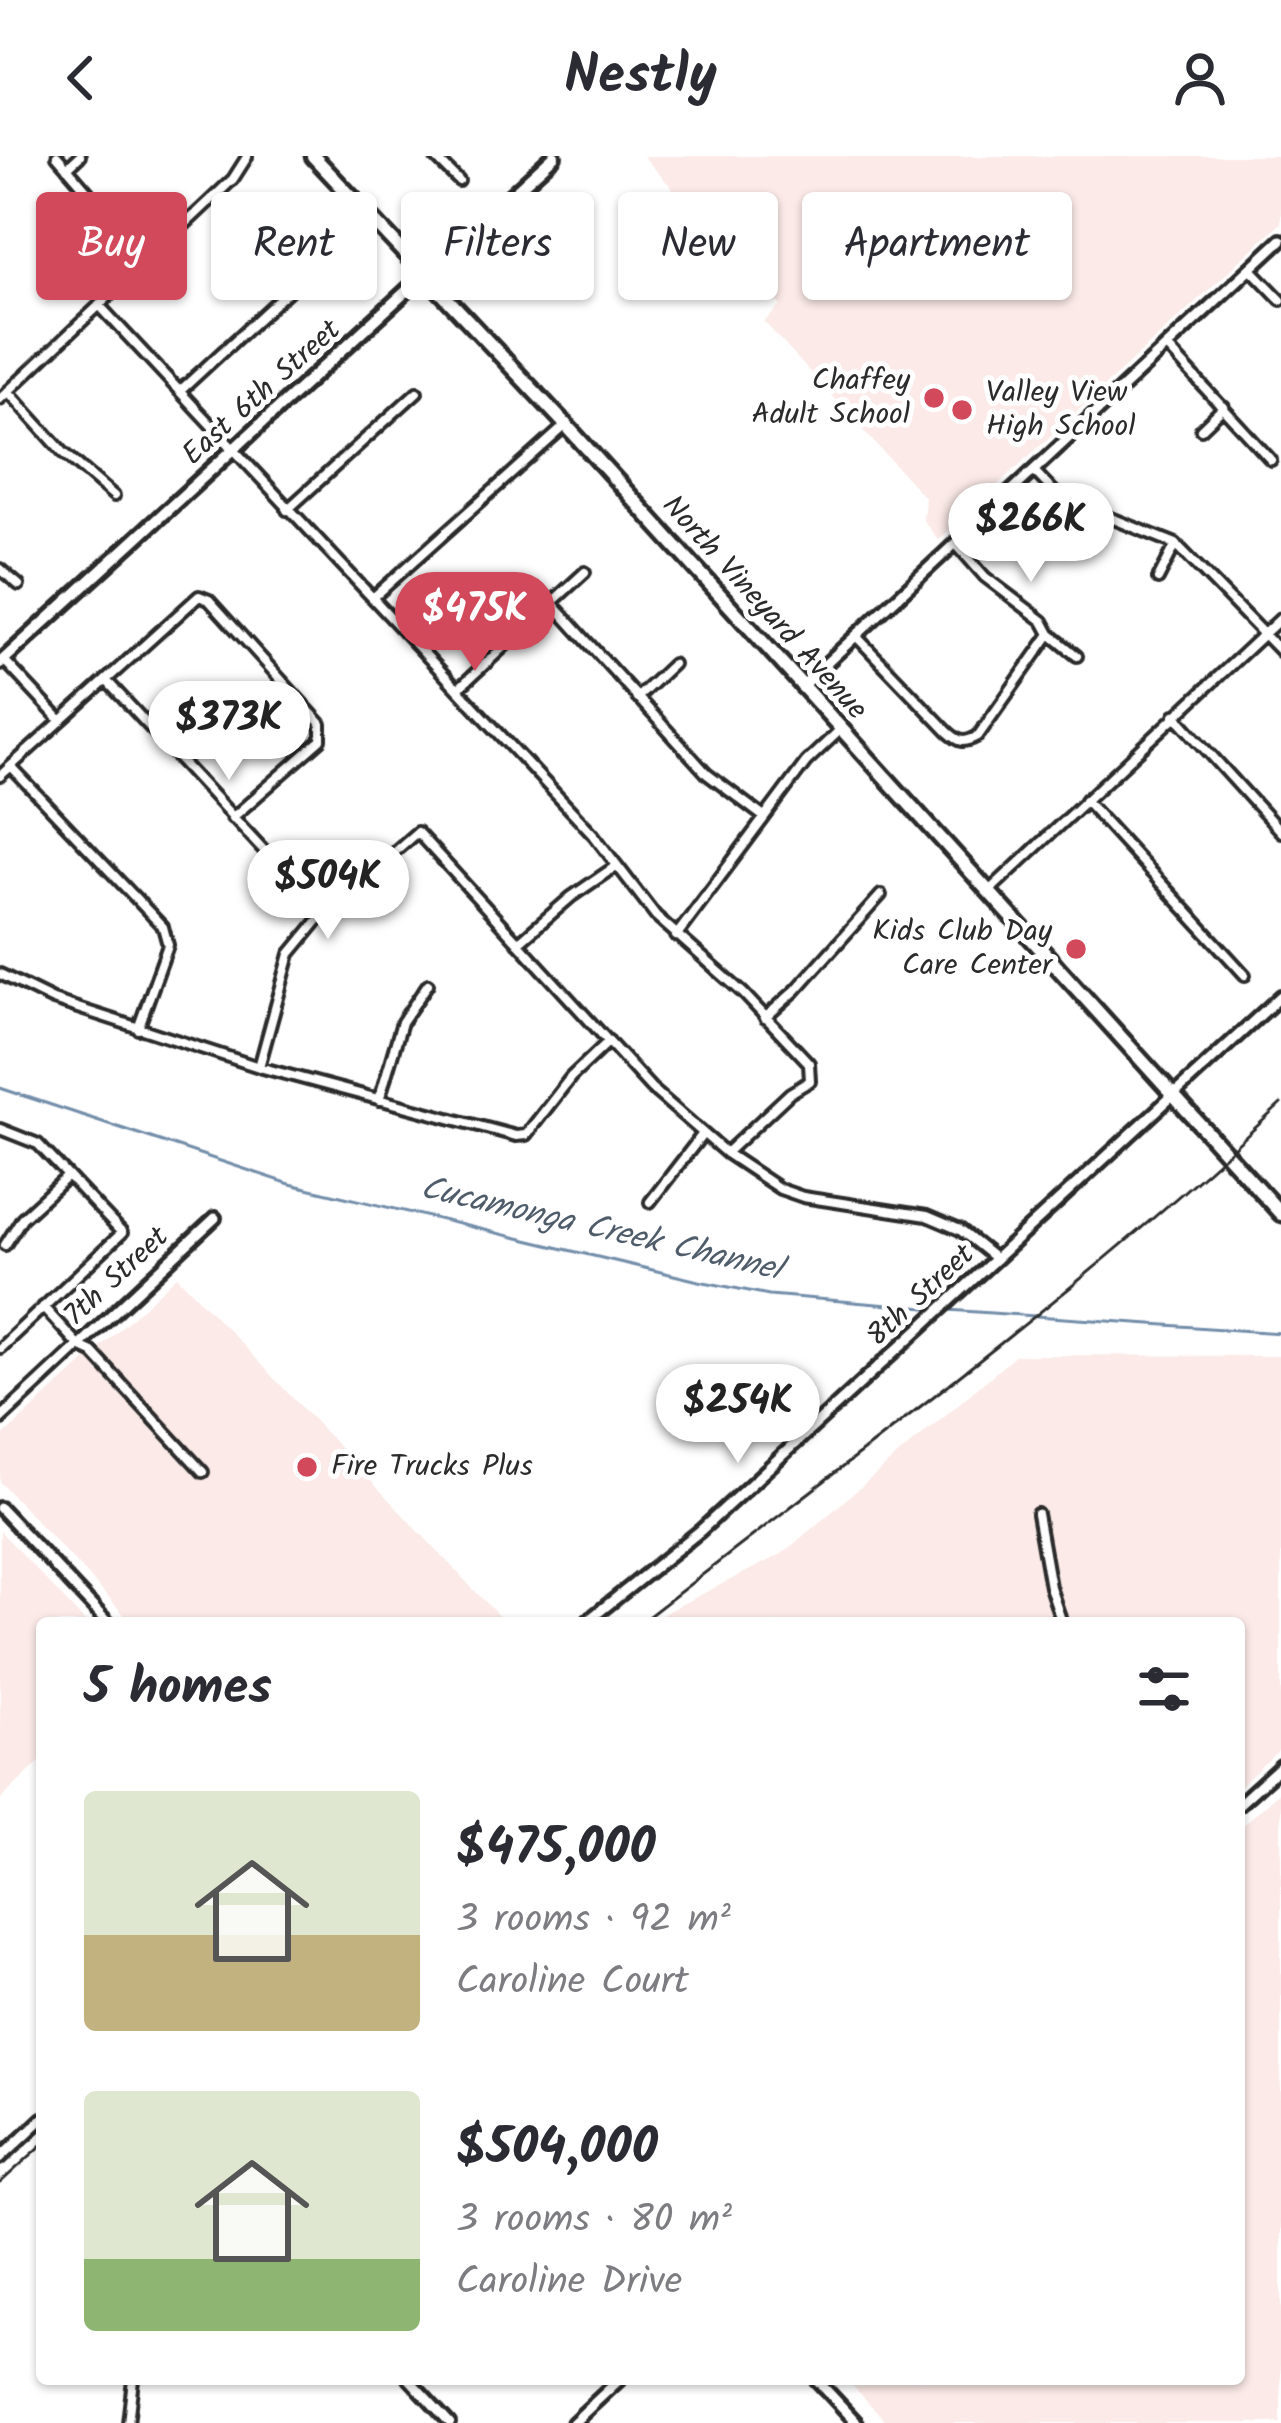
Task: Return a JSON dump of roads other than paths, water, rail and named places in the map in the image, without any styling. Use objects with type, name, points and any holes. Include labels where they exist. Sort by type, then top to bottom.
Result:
[{"type":"main road","name":"North Vineyard Avenue","points":[[313,156],[401,248]]},
{"type":"main road","name":"East 6th Street","points":[[514,192],[554,156]]},
{"type":"main road","name":"East 6th Street","points":[[2,662],[401,295]]},
{"type":"main road","name":"North Vineyard Avenue","points":[[450,300],[1281,1214]]},
{"type":"street","points":[[57,156],[89,192]]},
{"type":"street","points":[[68,168],[80,156]]},
{"type":"street","points":[[434,156],[459,181]]},
{"type":"street","points":[[187,222],[248,157]]},
{"type":"street","points":[[801,686],[1281,240]]},
{"type":"street","points":[[1250,269],[1281,300]]},
{"type":"street","points":[[104,300],[4,395],[114,496]]},
{"type":"street","points":[[180,391],[279,300]]},
{"type":"street","points":[[99,305],[287,510],[375,596],[592,834],[676,936],[743,993],[812,1070],[809,1081],[726,1153]]},
{"type":"street","points":[[1167,347],[1271,460]]},
{"type":"street","points":[[287,510],[417,392]]},
{"type":"street","points":[[1201,429],[1224,407]]},
{"type":"street","points":[[375,596],[566,425]]},
{"type":"street","points":[[1034,471],[1059,497],[1176,544],[1281,652]]},
{"type":"street","points":[[956,544],[985,577],[1043,622],[1077,656]]},
{"type":"street","points":[[1158,579],[1176,544]]},
{"type":"street","points":[[0,569],[19,585]]},
{"type":"street","points":[[459,688],[585,572]]},
{"type":"street","points":[[0,776],[199,596],[209,601],[323,731],[321,740],[232,818]]},
{"type":"street","points":[[552,604],[707,774],[764,817]]},
{"type":"street","points":[[988,891],[1281,618]]},
{"type":"street","points":[[856,636],[948,733],[958,742],[967,742],[978,736],[1050,634]]},
{"type":"street","points":[[2,662],[61,721]]},
{"type":"street","points":[[637,698],[673,664]]},
{"type":"street","points":[[106,680],[323,914]]},
{"type":"street","points":[[1174,715],[1281,832]]},
{"type":"street","points":[[676,936],[806,762],[841,729]]},
{"type":"street","points":[[11,766],[163,927],[169,945],[138,1029]]},
{"type":"street","points":[[1085,800],[1245,975]]},
{"type":"street","points":[[259,1067],[290,954],[323,914],[417,832],[609,1041],[726,1153],[780,1189],[803,1197],[927,1216],[961,1231],[996,1259]]},
{"type":"street","points":[[518,943],[616,866]]},
{"type":"street","points":[[765,1018],[880,895]]},
{"type":"street","points":[[0,974],[53,1000],[259,1067],[516,1136],[526,1135],[571,1077],[609,1041]]},
{"type":"street","points":[[379,1100],[402,1022],[428,984]]},
{"type":"street","name":"8th Street","points":[[592,1617],[700,1531],[1281,996]]},
{"type":"street","points":[[0,1130],[38,1144],[122,1233],[4,1344],[0,1332]]},
{"type":"street","points":[[650,1202],[702,1135]]},
{"type":"street","points":[[5,1245],[22,1219],[68,1176]]},
{"type":"street","name":"7th Street","points":[[0,1420],[215,1218]]},
{"type":"street","points":[[43,1307],[79,1346],[92,1352],[202,1472]]},
{"type":"street","points":[[0,1508],[102,1617]]},
{"type":"street","points":[[1037,1514],[1060,1617]]},
{"type":"street","points":[[1245,1799],[1281,1766]]},
{"type":"street","points":[[0,2158],[36,2125]]},
{"type":"street","points":[[128,2423],[132,2385]]},
{"type":"street","points":[[415,2385],[450,2423]]},
{"type":"street","points":[[573,2423],[614,2385]]},
{"type":"street","points":[[822,2385],[857,2423]]},
{"type":"waterway","name":"Cucamonga Creek Channel","points":[[0,1088],[290,1184],[699,1281],[769,1295],[938,1309]]},
{"type":"waterway","name":"Cucamonga Creek Channel","points":[[948,1310],[1281,1333]]},
{"type":"railway","points":[[648,1617],[1047,1306],[1281,1104]]},
{"type":"railway","points":[[0,2183],[36,2150]]},
{"type":"place","name":"Chaffey Adult School","points":[[934,398]]},
{"type":"place","name":"Valley View High School","points":[[962,410]]},
{"type":"place","name":"Kids Club Day Care Center","points":[[1076,949]]},
{"type":"place","name":"Fire Trucks Plus","points":[[307,1467]]}]
